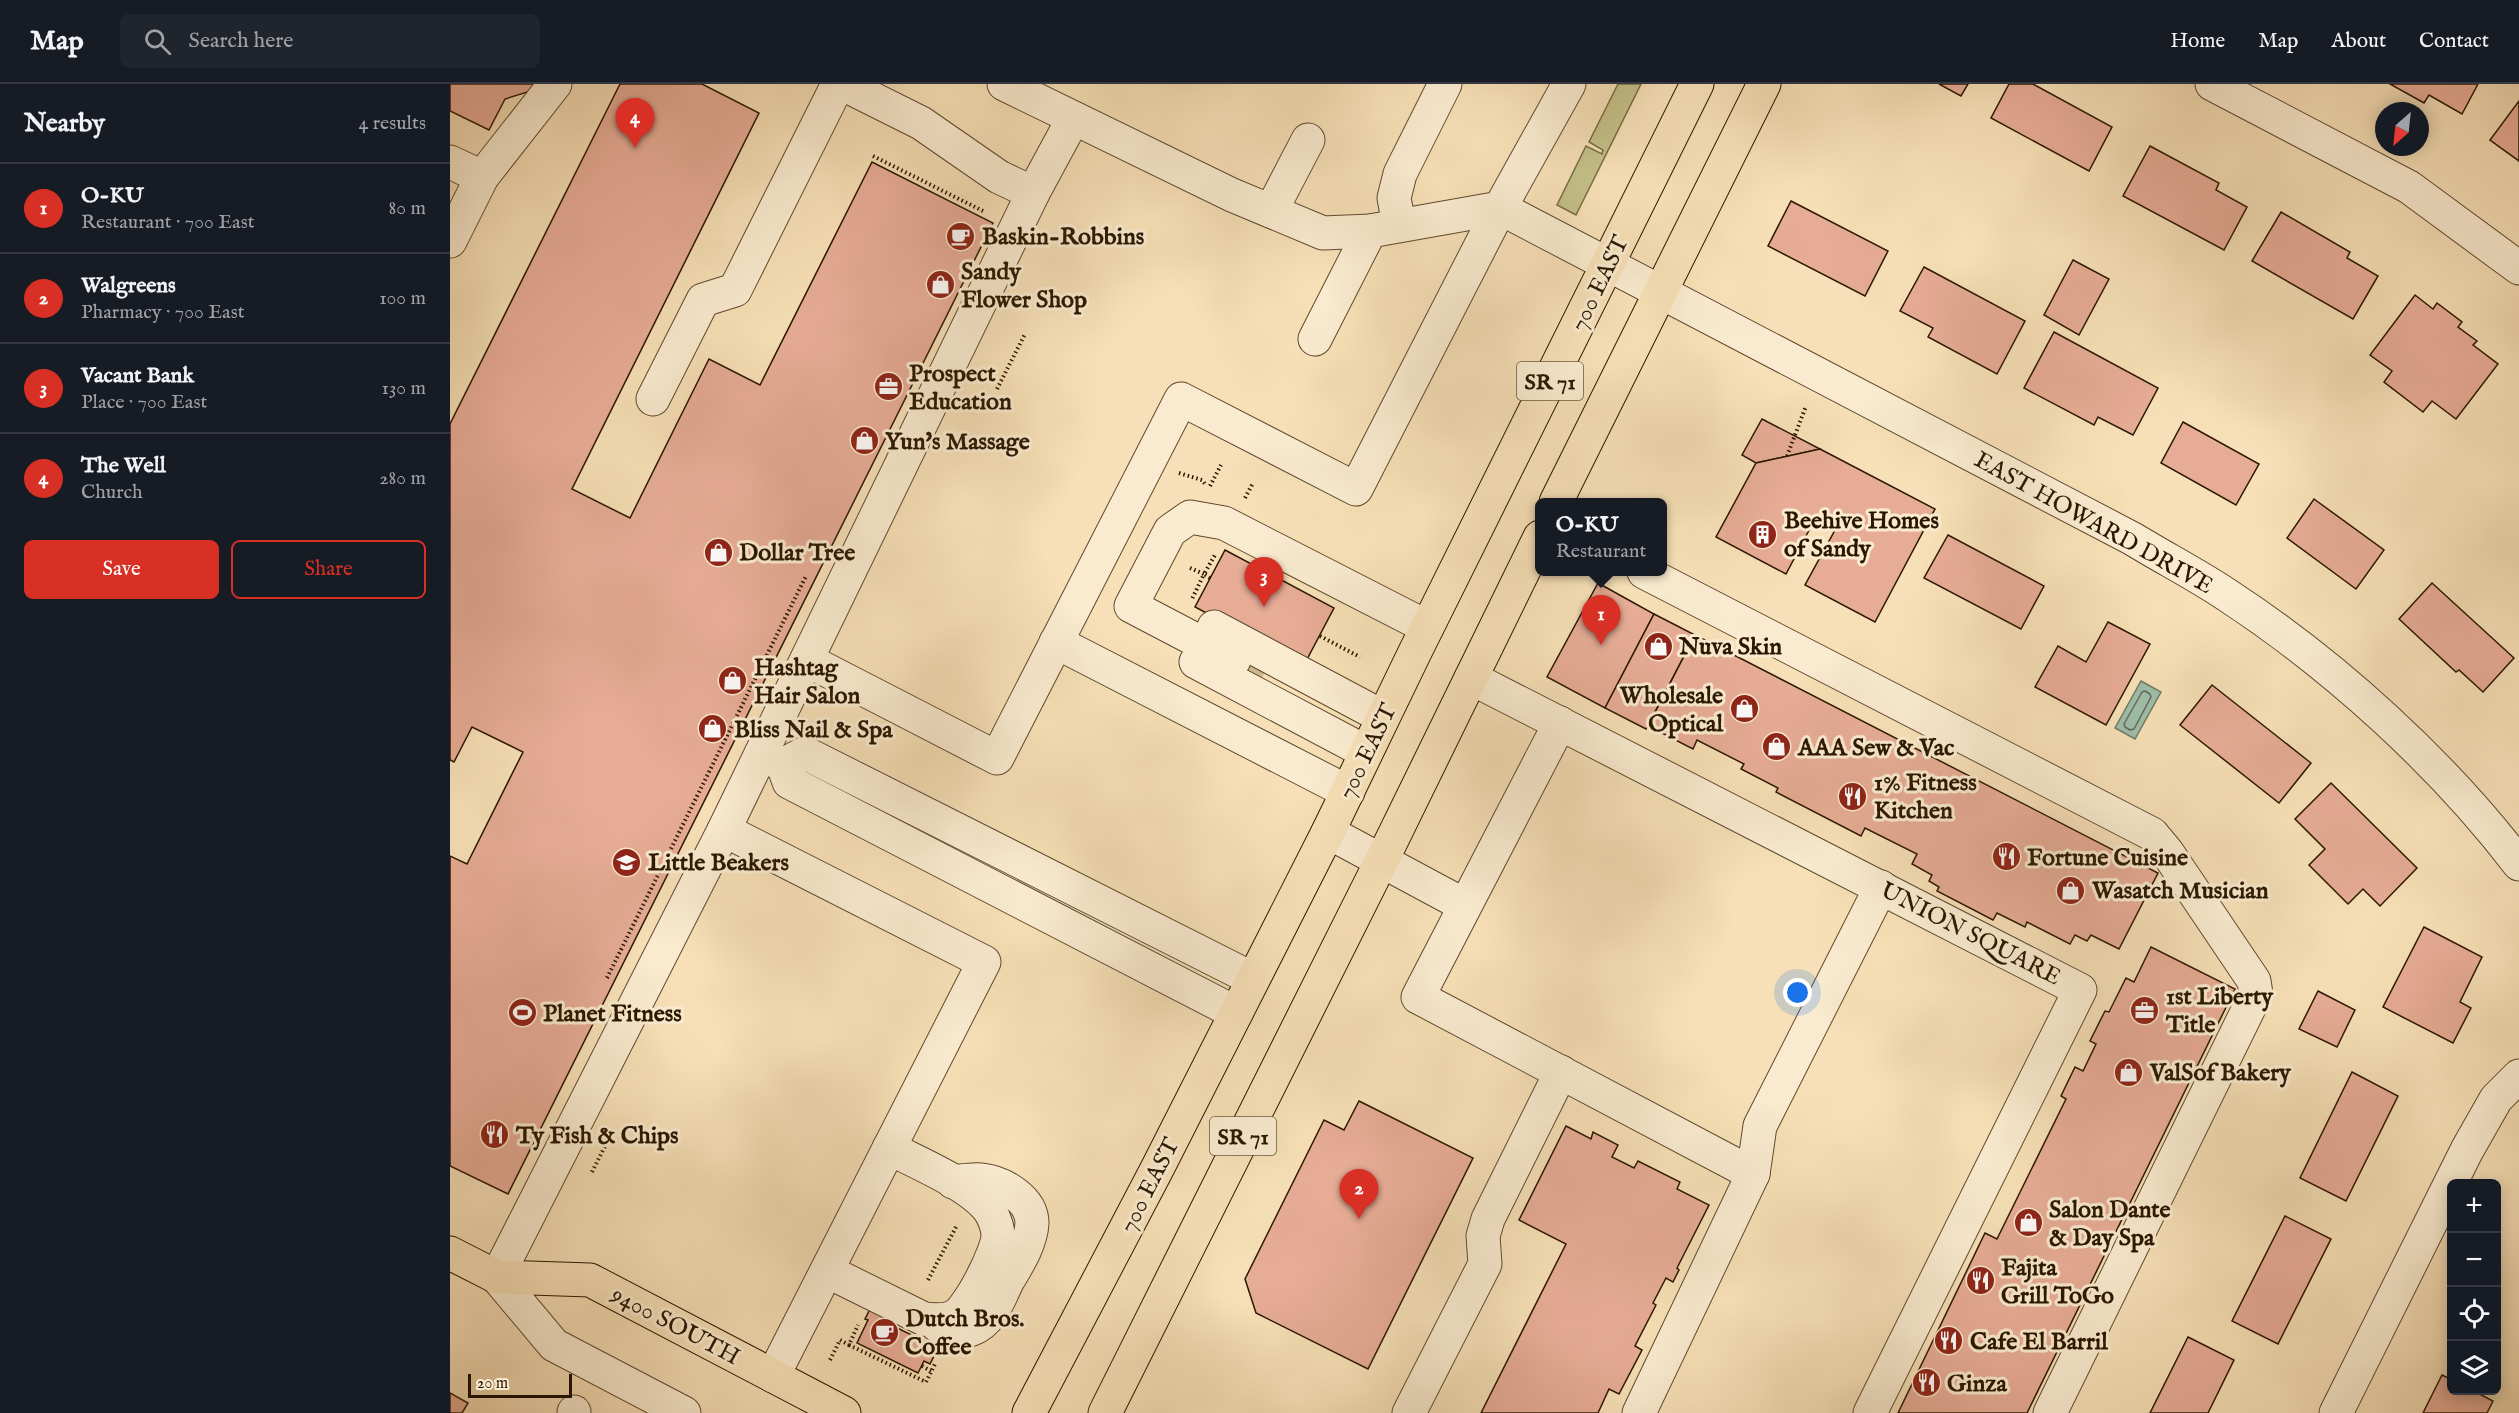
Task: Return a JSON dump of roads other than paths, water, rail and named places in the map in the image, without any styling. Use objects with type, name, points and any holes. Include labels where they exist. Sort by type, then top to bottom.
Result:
[{"type":"main road","name":"700 EAST","points":[[1029,1413],[1328,832],[1427,627],[1697,84]]},
{"type":"main road","name":"SR 71","points":[[1558,498],[1764,84]]},
{"type":"main road","name":"SR 71","points":[[1105,1413],[1382,860],[1535,545]]},
{"type":"main road","name":"9400 SOUTH","points":[[450,1253],[497,1277],[590,1280],[844,1413]]},
{"type":"street","points":[[450,241],[482,177],[555,84]]},
{"type":"street","points":[[653,399],[704,300],[735,290],[838,84]]},
{"type":"street","points":[[843,84],[921,123],[999,177],[1033,193]]},
{"type":"street","points":[[1004,84],[1232,195],[1323,233],[1384,228],[1500,208]]},
{"type":"street","points":[[807,660],[997,758],[1181,399],[1356,489],[1500,208],[1569,84]]},
{"type":"street","points":[[2212,84],[2409,187],[2519,268]]},
{"type":"street","points":[[1315,339],[1384,228],[1400,174],[1442,85]]},
{"type":"street","points":[[497,1277],[724,830],[772,760],[807,660],[1033,193],[1073,119]]},
{"type":"street","points":[[1271,211],[1308,140]]},
{"type":"street","points":[[450,162],[482,177]]},
{"type":"street","name":"EAST HOWARD DRIVE","points":[[1500,208],[1661,293],[1769,359],[2133,539],[2228,595],[2317,660],[2413,746],[2491,828],[2519,864]]},
{"type":"street","points":[[1136,597],[1170,531],[1190,516],[1224,523],[1427,627]]},
{"type":"street","points":[[1652,576],[2152,834],[2167,852],[2254,981],[2256,994],[2050,1413]]},
{"type":"street","points":[[1087,584],[1136,597],[1375,734]]},
{"type":"street","points":[[1136,597],[1234,660]]},
{"type":"street","points":[[1056,642],[1348,792]]},
{"type":"street","points":[[1267,677],[1375,734]]},
{"type":"street","name":"UNION SQUARE","points":[[1472,678],[2080,990],[1870,1413]]},
{"type":"street","points":[[1560,723],[1418,997],[1752,1174]]},
{"type":"street","points":[[772,760],[805,753],[1253,979]]},
{"type":"street","points":[[772,760],[789,782],[1236,1013]]},
{"type":"street","points":[[724,830],[984,962],[773,1376]]},
{"type":"street","points":[[1328,832],[1464,905]]},
{"type":"street","points":[[1639,1413],[1752,1174],[1760,1126],[1881,887]]},
{"type":"street","points":[[1409,1413],[1485,1264],[1483,1236],[1488,1220],[1561,1072]]},
{"type":"street","points":[[2336,1413],[2467,1150],[2496,1099],[2519,1076]]},
{"type":"street","points":[[827,1270],[942,1327],[961,1332],[973,1329],[989,1317],[1024,1252],[1032,1225],[1030,1211],[1022,1199],[998,1184],[980,1180],[953,1182],[889,1148]]},
{"type":"street","name":"9400 SOUTH","points":[[497,1277],[554,1345],[684,1413]]},
{"type":"water","points":[[2141,681],[2161,692],[2135,739],[2115,728]]},
{"type":"tunnel","points":[[1234,660],[1267,677]]},
{"type":"place","name":"The Well","points":[[635,148]]},
{"type":"place","name":"Baskin-Robbins","points":[[961,236]]},
{"type":"place","name":"Sandy Flower Shop","points":[[940,285]]},
{"type":"place","name":"Prospect Education","points":[[888,387]]},
{"type":"place","name":"Yun's Massage","points":[[864,441]]},
{"type":"place","name":"Beehive Homes of Sandy","points":[[1763,534]]},
{"type":"place","name":"Dollar Tree","points":[[718,552]]},
{"type":"place","name":"Vacant Bank","points":[[1264,607]]},
{"type":"place","name":"O-KU","points":[[1601,645]]},
{"type":"place","name":"Nuva Skin","points":[[1658,646]]},
{"type":"place","name":"Hashtag Hair Salon","points":[[733,681]]},
{"type":"place","name":"Wholesale Optical","points":[[1744,709]]},
{"type":"place","name":"Bliss Nail & Spa","points":[[713,729]]},
{"type":"place","name":"AAA Sew & Vac","points":[[1777,747]]},
{"type":"place","name":"1% Fitness Kitchen","points":[[1853,796]]},
{"type":"place","name":"Fortune Cuisine","points":[[2006,857]]},
{"type":"place","name":"Little Beakers","points":[[627,862]]},
{"type":"place","name":"Wasatch Musician","points":[[2071,890]]},
{"type":"place","name":"1st Liberty Title","points":[[2145,1010]]},
{"type":"place","name":"Planet Fitness","points":[[522,1013]]},
{"type":"place","name":"ValSof Bakery","points":[[2129,1072]]},
{"type":"place","name":"Ty Fish & Chips","points":[[495,1135]]},
{"type":"place","name":"Walgreens","points":[[1359,1219]]},
{"type":"place","name":"Salon Dante & Day Spa","points":[[2028,1223]]},
{"type":"place","name":"Fajita Grill ToGo","points":[[1980,1281]]},
{"type":"place","name":"Dutch Bros. Coffee","points":[[884,1332]]},
{"type":"place","name":"Cafe El Barril","points":[[1949,1341]]},
{"type":"place","name":"Ginza","points":[[1926,1383]]}]
